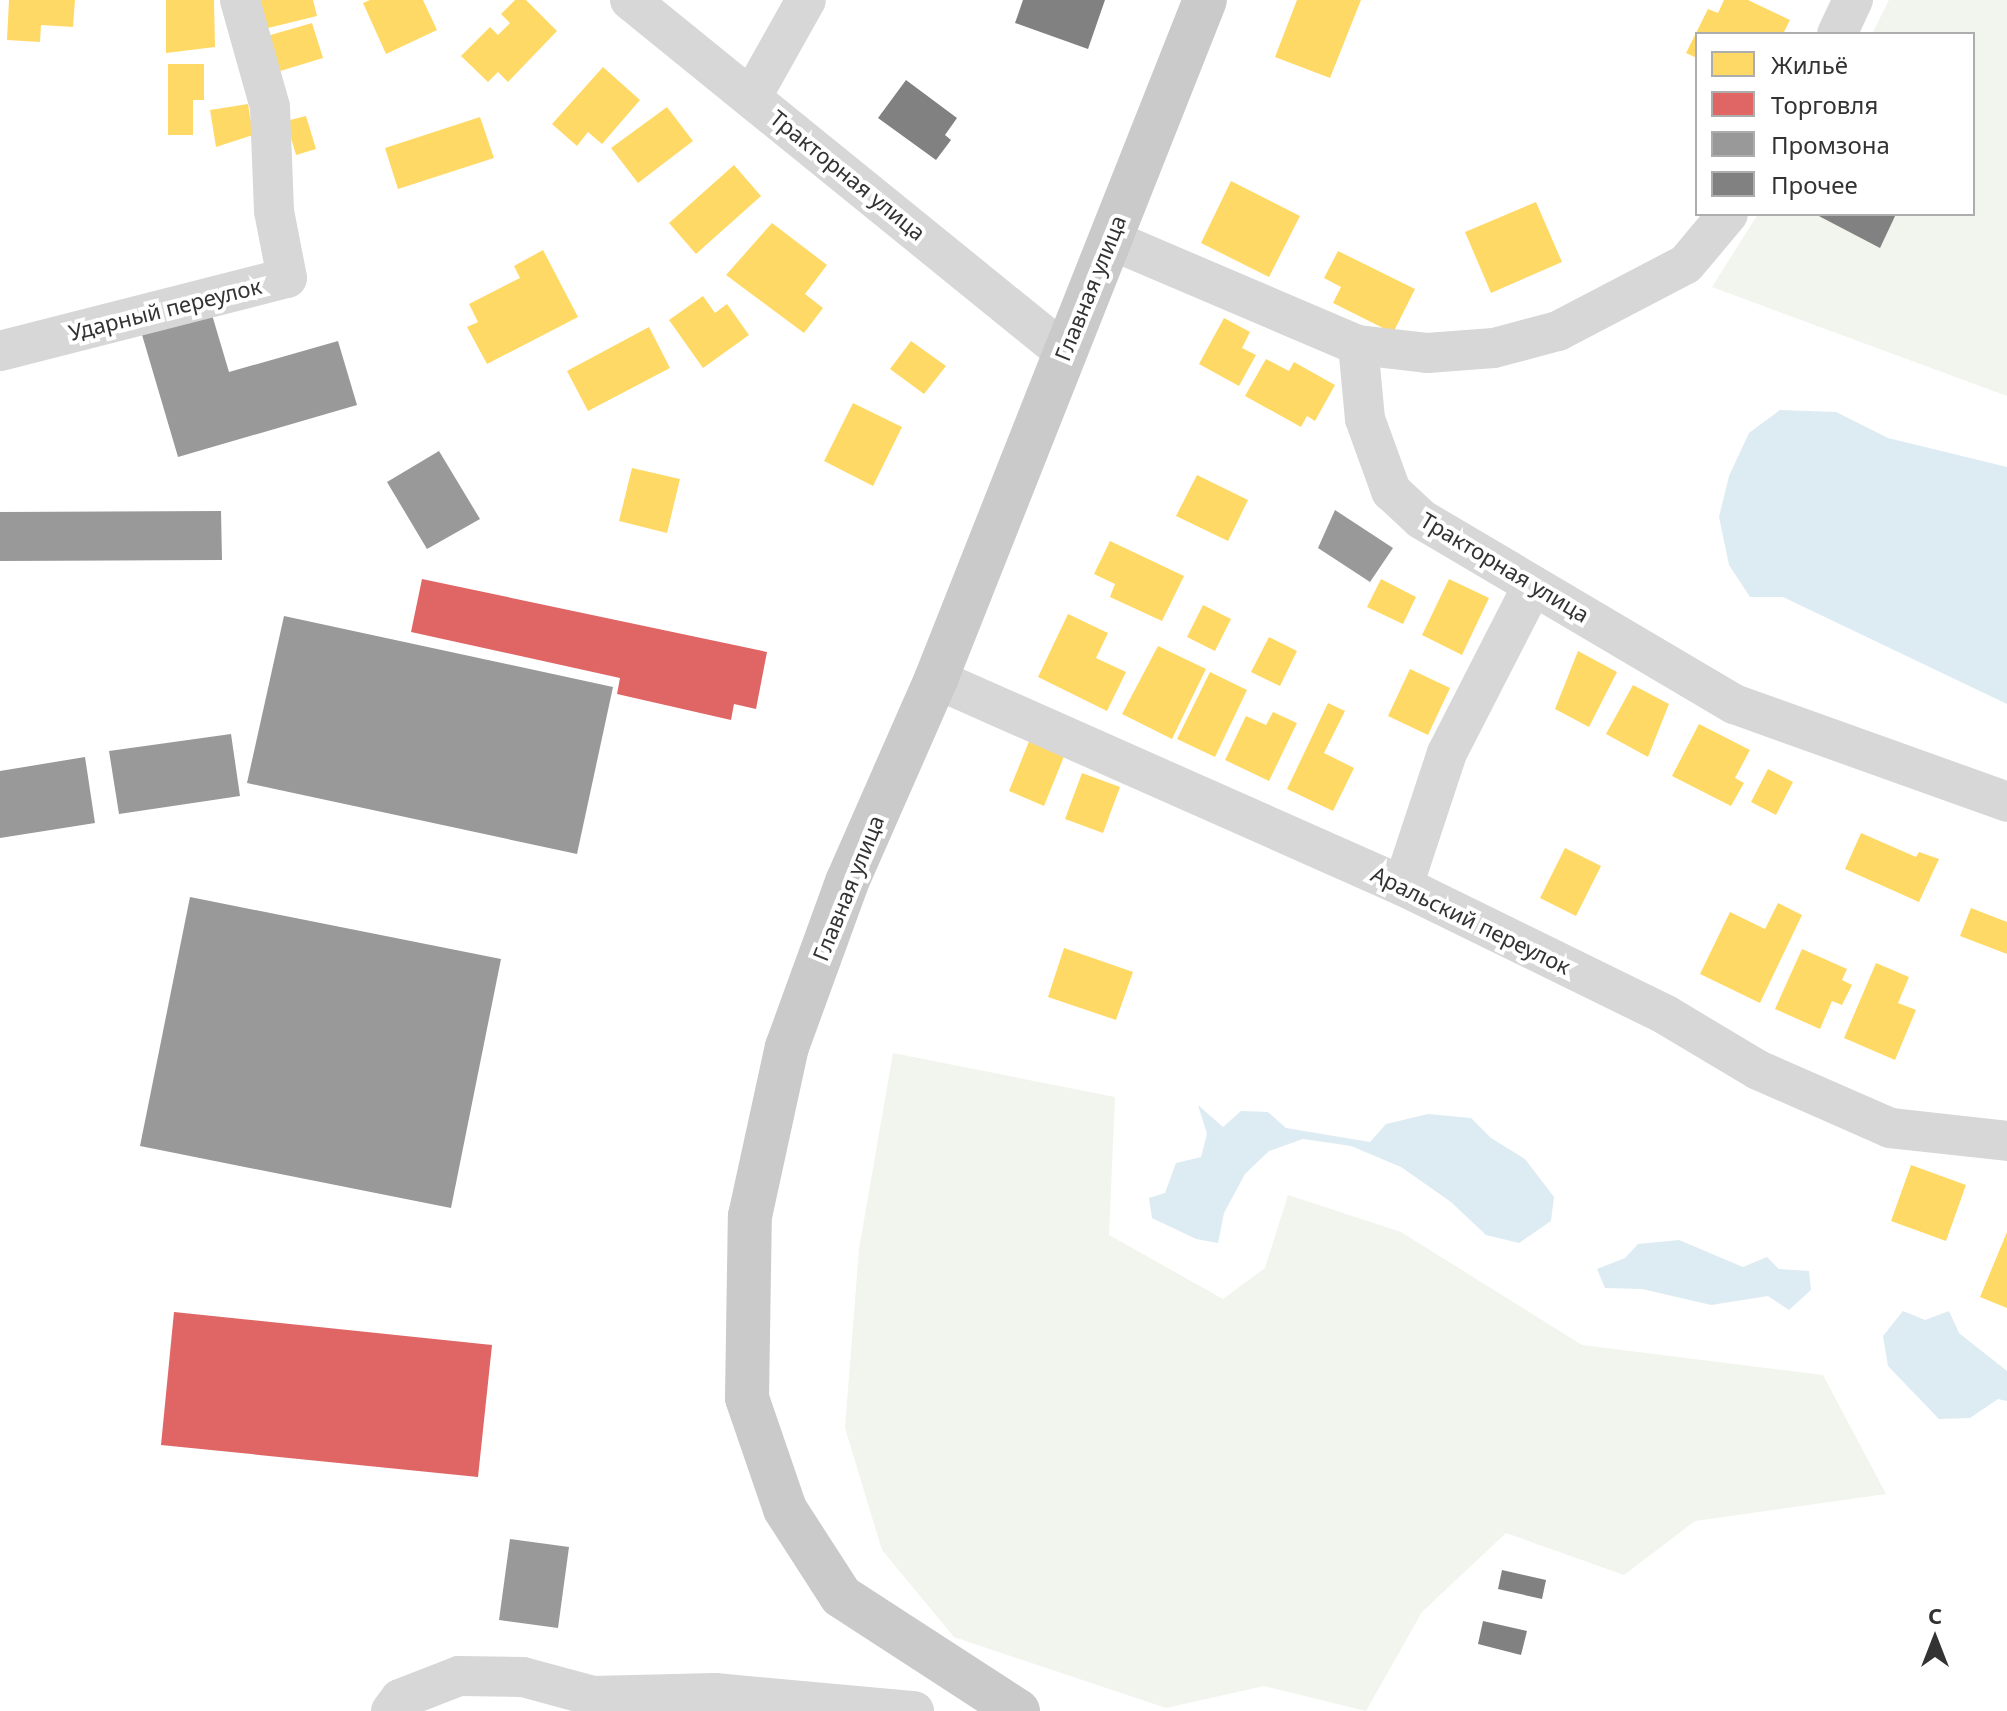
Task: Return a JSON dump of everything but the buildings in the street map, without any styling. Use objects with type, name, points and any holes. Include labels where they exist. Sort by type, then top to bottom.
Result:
[{"type":"main road","name":"Главная улица","points":[[1018,1711],[841,1596],[785,1509],[747,1398],[750,1216],[787,1047],[847,882],[936,679],[1205,0]]},
{"type":"street","name":"Ударный переулок","points":[[0,351],[287,278],[274,211],[270,107],[240,0]]},
{"type":"street","name":"Тракторная улица","points":[[630,0],[1064,352]]},
{"type":"street","points":[[751,98],[806,0]]},
{"type":"street","points":[[1838,32],[1853,0]]},
{"type":"street","points":[[1109,239],[1358,345],[1427,353],[1481,349],[1558,331],[1686,264],[1726,216]]},
{"type":"street","name":"Тракторная улица","points":[[1358,345],[1365,419],[1391,491],[1421,519],[1734,704],[2007,802]]},
{"type":"street","points":[[1403,886],[1447,753],[1532,587]]},
{"type":"street","name":"Аральский переулок","points":[[936,679],[1403,886],[1666,1015],[1758,1070],[1890,1128],[2007,1141]]},
{"type":"street","points":[[396,1705],[459,1676],[523,1677],[593,1696],[715,1693],[914,1711]]},
{"type":"shaded area","points":[[1889,0],[2007,0],[2007,396],[1712,287],[1757,216],[1975,216],[1975,32],[1873,32]]},
{"type":"shaded area","points":[[1780,410],[1836,412],[1888,438],[2007,467],[2007,704],[1783,597],[1750,597],[1729,565],[1719,517],[1729,476],[1749,433]]},
{"type":"shaded area","points":[[893,1053],[1115,1097],[1109,1235],[1223,1299],[1265,1268],[1288,1195],[1401,1232],[1582,1345],[1823,1375],[1886,1494],[1695,1521],[1624,1575],[1506,1533],[1422,1612],[1366,1711],[1264,1686],[1166,1708],[954,1637],[882,1550],[845,1428],[859,1249]]},
{"type":"shaded area","points":[[1198,1105],[1223,1127],[1241,1111],[1268,1112],[1286,1128],[1370,1142],[1386,1124],[1428,1114],[1471,1118],[1491,1138],[1525,1159],[1554,1197],[1551,1221],[1519,1243],[1486,1235],[1451,1202],[1401,1167],[1351,1146],[1303,1139],[1269,1151],[1245,1174],[1224,1213],[1218,1243],[1196,1239],[1152,1218],[1149,1198],[1165,1193],[1176,1163],[1201,1157],[1207,1134]]},
{"type":"shaded area","points":[[1679,1240],[1743,1267],[1767,1257],[1779,1269],[1809,1271],[1811,1290],[1789,1310],[1768,1296],[1711,1305],[1642,1289],[1605,1288],[1597,1269],[1625,1258],[1638,1244]]},
{"type":"shaded area","points":[[1903,1311],[1925,1320],[1949,1311],[1959,1333],[2007,1371],[2007,1401],[1998,1399],[1970,1418],[1939,1419],[1888,1366],[1883,1336]]}]
